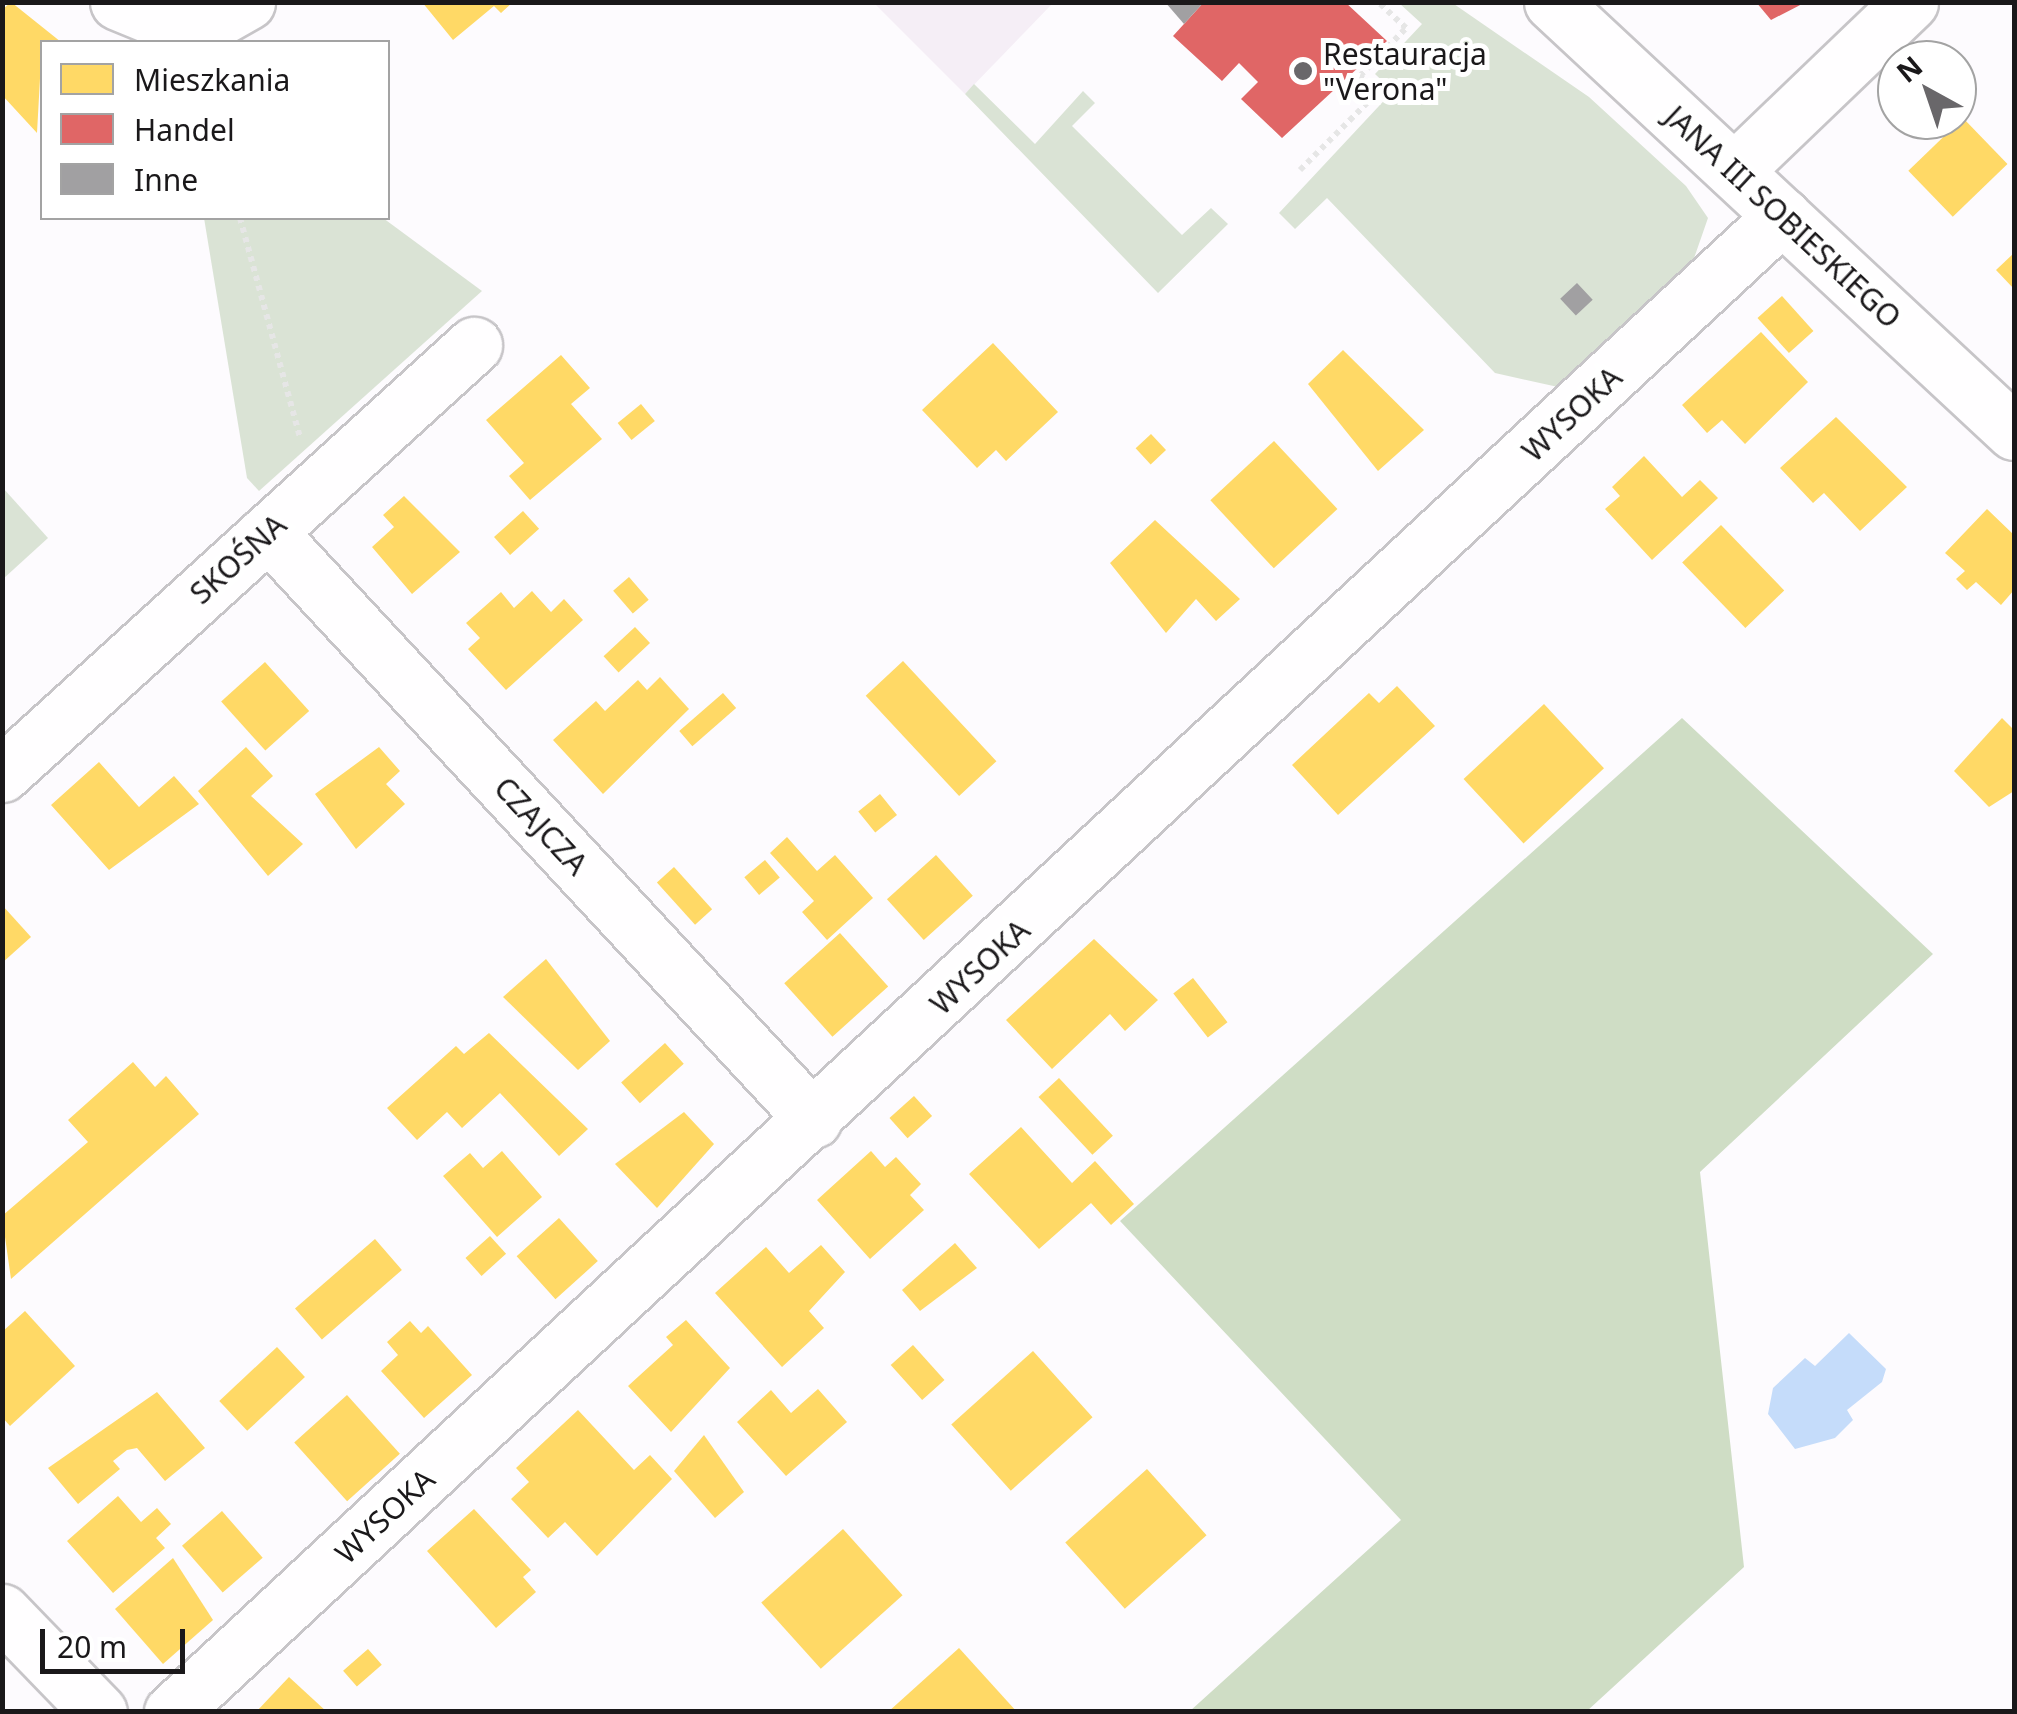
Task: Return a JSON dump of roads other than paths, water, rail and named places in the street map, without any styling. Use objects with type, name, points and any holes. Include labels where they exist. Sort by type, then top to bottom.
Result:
[{"type":"street","points":[[118,2],[179,27],[208,24],[247,2]]},
{"type":"street","name":"JANA III SOBIESKIEGO","points":[[1552,2],[2014,432]]},
{"type":"street","points":[[1734,171],[1910,2]]},
{"type":"street","name":"WYSOKA","points":[[172,1712],[814,1120],[1782,216]]},
{"type":"street","name":"SKOŚNA","points":[[2,774],[474,345]]},
{"type":"street","name":"CZAJCZA","points":[[268,532],[814,1120]]},
{"type":"street","points":[[2,1612],[99,1712]]},
{"type":"water","points":[[1849,1333],[1886,1369],[1882,1382],[1847,1410],[1853,1420],[1835,1438],[1795,1449],[1768,1414],[1773,1388],[1805,1358],[1815,1366]]},
{"type":"place","name":"Restauracja \"Verona\"","points":[[1303,71]]}]
